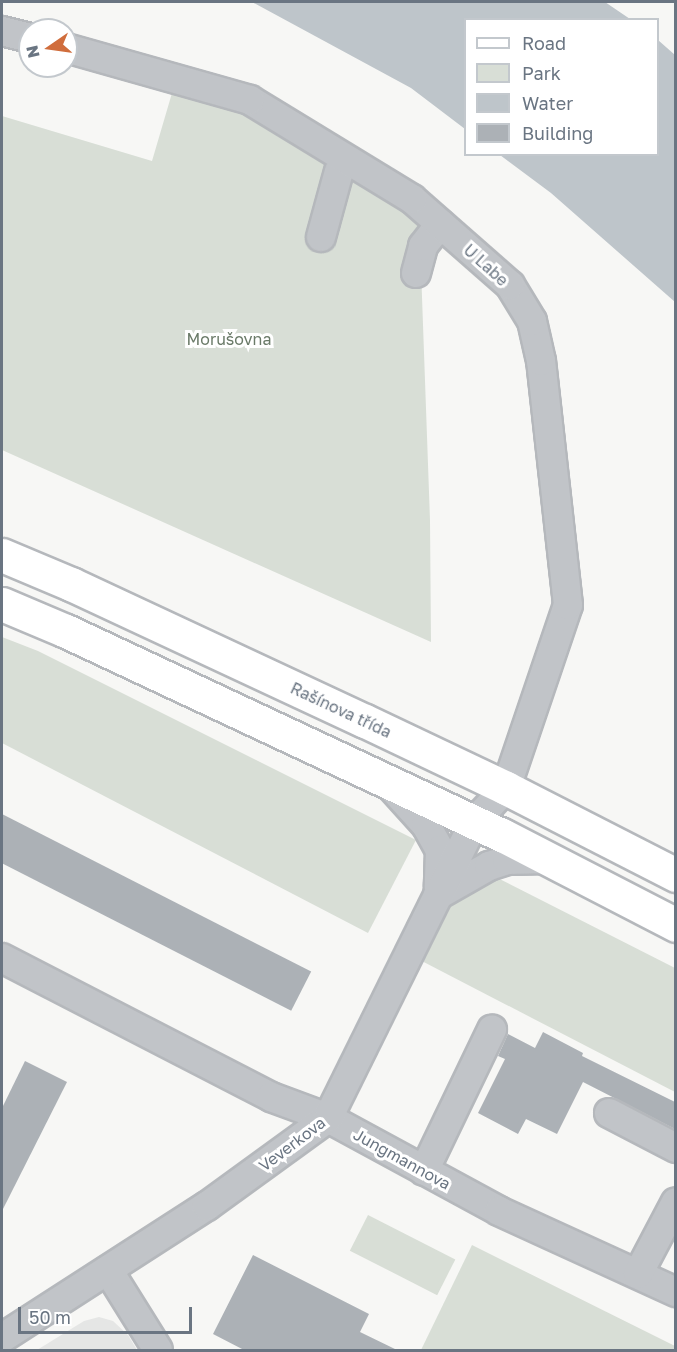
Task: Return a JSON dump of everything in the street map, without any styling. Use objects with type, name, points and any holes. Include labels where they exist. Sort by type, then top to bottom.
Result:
[{"type":"main road","name":"Rašínova třída","points":[[2,555],[82,589],[506,788],[675,875]]},
{"type":"main road","points":[[2,604],[75,635],[386,780],[548,859],[675,925]]},
{"type":"street","points":[[2,31],[18,35]]},
{"type":"street","name":"U Labe","points":[[78,51],[250,100],[412,200],[510,285],[532,321],[542,372],[568,605],[506,788]]},
{"type":"street","points":[[321,237],[339,171]]},
{"type":"street","points":[[416,273],[423,246],[440,224]]},
{"type":"street","points":[[386,780],[426,825],[440,850],[438,895]]},
{"type":"street","name":"Veverkova","points":[[2,1338],[207,1206],[328,1118],[474,822],[506,788]]},
{"type":"street","points":[[438,895],[489,866],[507,860],[548,859]]},
{"type":"street","name":"Jungmannova","points":[[2,958],[271,1097],[328,1118],[499,1211],[639,1274],[675,1293]]},
{"type":"street","points":[[424,1171],[492,1030]]},
{"type":"street","points":[[609,1113],[675,1148]]},
{"type":"street","points":[[639,1274],[675,1202]]},
{"type":"street","points":[[108,1270],[158,1350]]},
{"type":"shaded area","points":[[99,1317],[113,1321],[128,1335],[137,1350],[37,1350],[84,1321]]},
{"type":"green space","name":"Morušovna","points":[[172,93],[260,119],[419,213],[430,520],[431,642],[2,450],[2,116],[152,161]]},
{"type":"green space","points":[[2,637],[38,651],[416,840],[368,933],[2,743]]},
{"type":"green space","points":[[472,865],[675,968],[675,1092],[416,958]]},
{"type":"green space","points":[[368,1215],[455,1259],[437,1295],[350,1251]]},
{"type":"green space","points":[[472,1245],[675,1346],[675,1350],[421,1350]]},
{"type":"water","points":[[252,2],[605,2],[629,18],[464,18],[464,128],[411,88]]},
{"type":"water","points":[[659,41],[675,55],[675,302],[551,193],[501,156],[659,156]]},
{"type":"building","points":[[2,814],[311,972],[291,1011],[2,863]]},
{"type":"building","points":[[543,1032],[583,1053],[582,1056],[675,1102],[675,1129],[583,1082],[557,1134],[526,1119],[518,1134],[478,1113],[505,1059],[498,1056],[508,1034],[535,1048]]},
{"type":"building","points":[[25,1061],[67,1082],[2,1211],[2,1108]]},
{"type":"building","points":[[253,1255],[369,1314],[360,1332],[397,1350],[244,1350],[213,1334]]}]
